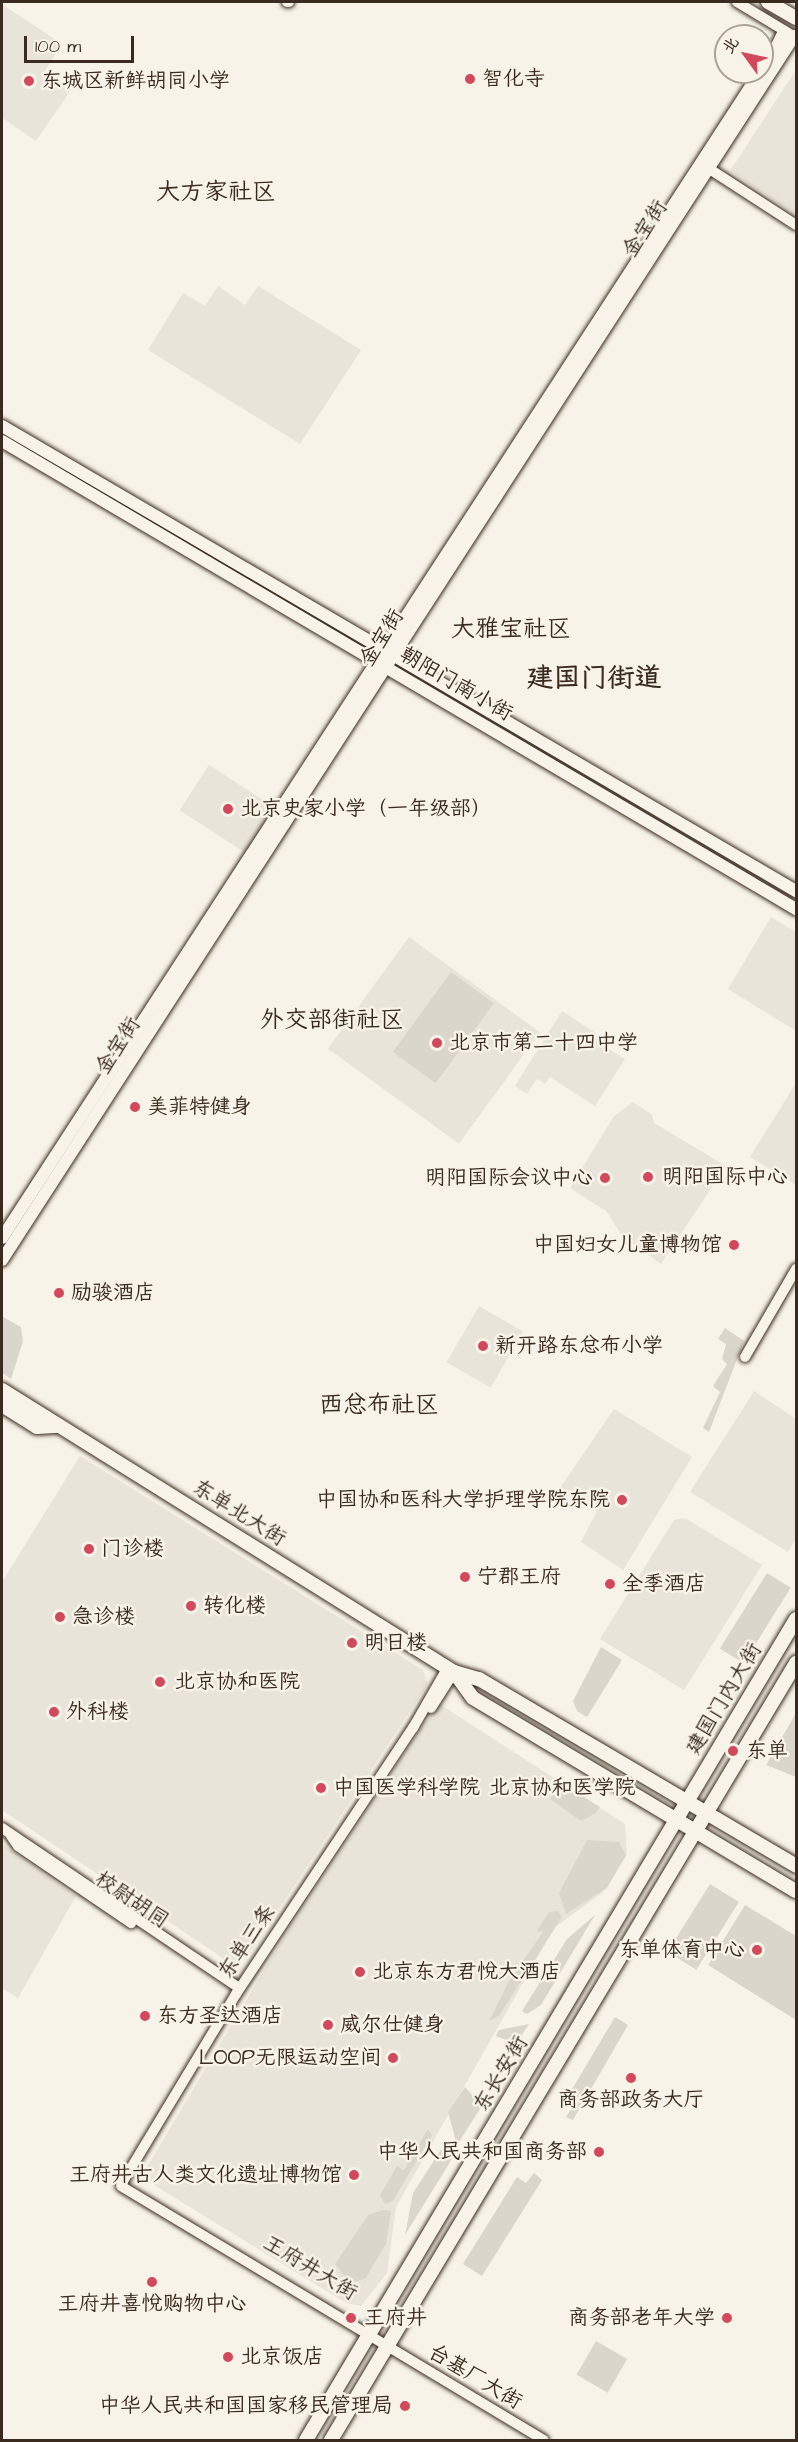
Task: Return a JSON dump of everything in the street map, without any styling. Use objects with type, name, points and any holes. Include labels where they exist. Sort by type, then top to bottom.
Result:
[{"type":"main road","points":[[768,2],[796,18]]},
{"type":"main road","name":"金宝街","points":[[774,55],[791,35]]},
{"type":"main road","name":"金宝街","points":[[2,1238],[386,659],[708,168],[791,35]]},
{"type":"main road","name":"金宝街","points":[[2,1260],[753,84]]},
{"type":"main road","name":"朝阳门南小街","points":[[2,426],[796,909]]},
{"type":"main road","name":"朝阳门南小街","points":[[2,441],[796,891]]},
{"type":"main road","name":"东单北大街","points":[[2,1390],[451,1670],[479,1679],[796,1866]]},
{"type":"main road","points":[[2,1405],[37,1427],[59,1426]]},
{"type":"main road","name":"建国门内大街","points":[[675,1821],[796,1619]]},
{"type":"main road","name":"建国门内大街","points":[[693,1831],[796,1663]]},
{"type":"main road","name":"东单北大街","points":[[451,1670],[473,1698],[675,1821],[796,1891]]},
{"type":"main road","name":"东长安街","points":[[306,2440],[675,1821]]},
{"type":"main road","name":"东长安街","points":[[331,2440],[693,1831]]},
{"type":"street","points":[[737,2],[791,35]]},
{"type":"street","points":[[708,168],[796,225]]},
{"type":"street","points":[[746,1357],[796,1269]]},
{"type":"street","name":"东单三条","points":[[123,2183],[238,1991],[413,1728],[423,1720],[451,1670]]},
{"type":"street","name":"校尉胡同","points":[[6,1831],[18,1846],[238,1991]]},
{"type":"street","name":"王府井大街","points":[[123,2183],[371,2331],[387,2348]]},
{"type":"street","name":"台基厂大街","points":[[387,2348],[543,2440]]},
{"type":"shaded area","name":"东城区新鲜胡同小学","points":[[3,5],[62,44],[44,72],[71,90],[36,141],[2,118]]},
{"type":"shaded area","points":[[796,70],[796,215],[730,171]]},
{"type":"shaded area","points":[[218,286],[245,305],[258,286],[361,350],[300,444],[148,350],[183,293],[205,306]]},
{"type":"shaded area","name":"北京史家小学（一年级部）","points":[[209,765],[276,809],[247,854],[180,810]]},
{"type":"shaded area","points":[[771,917],[796,932],[796,1031],[728,989]]},
{"type":"shaded area","name":"北京市第二十四中学","points":[[409,937],[540,1032],[459,1144],[328,1049]]},
{"type":"shaded area","points":[[451,972],[494,1003],[436,1083],[393,1052]]},
{"type":"shaded area","points":[[562,1011],[608,1041],[604,1046],[625,1059],[595,1106],[550,1077],[545,1084],[537,1079],[527,1094],[515,1086]]},
{"type":"shaded area","points":[[796,1083],[796,1185],[750,1157]]},
{"type":"shaded area","name":"明阳国际中心","points":[[633,1102],[652,1115],[654,1123],[726,1166],[661,1264],[623,1237],[606,1211],[570,1188],[614,1116]]},
{"type":"shaded area","name":"新开路东总布小学","points":[[479,1306],[523,1332],[491,1388],[446,1362]]},
{"type":"shaded area","points":[[3,1317],[21,1327],[23,1341],[11,1379],[2,1373]]},
{"type":"shaded area","points":[[725,1328],[744,1341],[709,1432],[703,1428],[720,1392],[713,1386],[727,1364],[722,1359],[726,1344],[718,1339]]},
{"type":"shaded area","points":[[754,1391],[796,1419],[796,1539],[788,1552],[690,1492]]},
{"type":"shaded area","name":"中国协和医科大学护理学院东院","points":[[614,1409],[692,1457],[623,1570],[581,1542],[597,1511],[560,1488]]},
{"type":"shaded area","name":"北京协和医院","points":[[80,1456],[423,1670],[428,1684],[253,1948],[233,1965],[2,1810],[2,1582]]},
{"type":"shaded area","points":[[685,1518],[762,1565],[684,1690],[600,1639],[674,1520]]},
{"type":"shaded area","points":[[767,1573],[791,1588],[744,1663],[720,1648]]},
{"type":"shaded area","points":[[601,1647],[622,1660],[587,1717],[577,1711],[573,1701]]},
{"type":"shaded area","points":[[438,1703],[625,1824],[627,1855],[603,1892],[554,1928],[396,2207],[387,2273],[361,2306],[346,2303],[141,2177],[285,1935]]},
{"type":"shaded area","points":[[796,1713],[796,1777],[766,1765]]},
{"type":"shaded area","points":[[560,1782],[600,1807],[596,1813],[581,1821],[550,1799]]},
{"type":"shaded area","points":[[587,1840],[619,1842],[626,1855],[607,1888],[566,1914],[559,1893]]},
{"type":"shaded area","points":[[2,1844],[76,1896],[18,1998],[2,1988]]},
{"type":"shaded area","points":[[710,1884],[739,1902],[696,1970],[668,1952]]},
{"type":"shaded area","name":"东单体育中心","points":[[745,1905],[796,1936],[796,2020],[708,1965]]},
{"type":"shaded area","points":[[558,1911],[562,1917],[499,2016],[489,2021],[508,1983],[543,1932],[537,1931],[549,1912]]},
{"type":"shaded area","points":[[595,1915],[541,2005],[527,2014],[522,2011],[567,1939]]},
{"type":"shaded area","points":[[615,2017],[628,2025],[573,2120],[566,2117],[573,2106],[565,2101]]},
{"type":"shaded area","points":[[529,2024],[516,2044],[496,2036],[499,2030]]},
{"type":"shaded area","points":[[465,2087],[482,2106],[457,2145],[448,2112]]},
{"type":"shaded area","points":[[428,2129],[432,2135],[393,2201],[385,2204],[380,2195],[397,2166],[404,2170]]},
{"type":"shaded area","points":[[444,2145],[449,2145],[452,2159],[405,2235],[413,2193]]},
{"type":"shaded area","points":[[534,2173],[542,2180],[482,2276],[463,2264],[517,2177],[526,2183]]},
{"type":"shaded area","points":[[383,2210],[391,2211],[386,2244],[365,2279],[350,2283],[335,2264],[368,2215]]},
{"type":"shaded area","points":[[596,2341],[627,2359],[608,2393],[576,2375]]},
{"type":"place","name":"智化寺","points":[[470,79]]},
{"type":"place","name":"东城区新鲜胡同小学","points":[[29,81]]},
{"type":"place","name":"北京史家小学（一年级部）","points":[[228,809]]},
{"type":"place","name":"北京市第二十四中学","points":[[437,1043]]},
{"type":"place","name":"美菲特健身","points":[[135,1107]]},
{"type":"place","name":"明阳国际中心","points":[[648,1177]]},
{"type":"place","name":"明阳国际会议中心","points":[[605,1178]]},
{"type":"place","name":"中国妇女儿童博物馆","points":[[734,1245]]},
{"type":"place","name":"励骏酒店","points":[[59,1293]]},
{"type":"place","name":"新开路东总布小学","points":[[483,1346]]},
{"type":"place","name":"中国协和医科大学护理学院东院","points":[[622,1500]]},
{"type":"place","name":"门诊楼","points":[[89,1549]]},
{"type":"place","name":"宁郡王府","points":[[465,1577]]},
{"type":"place","name":"全季酒店","points":[[610,1584]]},
{"type":"place","name":"转化楼","points":[[191,1606]]},
{"type":"place","name":"急诊楼","points":[[60,1617]]},
{"type":"place","name":"明日楼","points":[[352,1643]]},
{"type":"place","name":"北京协和医院","points":[[160,1682]]},
{"type":"place","name":"外科楼","points":[[54,1712]]},
{"type":"place","name":"东单","points":[[733,1751]]},
{"type":"place","name":"中国医学科学院 北京协和医学院","points":[[321,1788]]},
{"type":"place","name":"东单体育中心","points":[[757,1950]]},
{"type":"place","name":"北京东方君悦大酒店","points":[[360,1972]]},
{"type":"place","name":"东方圣达酒店","points":[[145,2016]]},
{"type":"place","name":"威尔仕健身","points":[[328,2025]]},
{"type":"place","name":"LOOP无限运动空间","points":[[393,2058]]},
{"type":"place","name":"商务部政务大厅","points":[[631,2078]]},
{"type":"place","name":"中华人民共和国商务部","points":[[599,2152]]},
{"type":"place","name":"王府井古人类文化遗址博物馆","points":[[354,2175]]},
{"type":"place","name":"王府井喜悦购物中心","points":[[152,2282]]},
{"type":"place","name":"王府井","points":[[351,2318]]},
{"type":"place","name":"商务部老年大学","points":[[727,2318]]},
{"type":"place","name":"北京饭店","points":[[228,2357]]},
{"type":"place","name":"中华人民共和国国家移民管理局","points":[[405,2406]]},
{"type":"district","name":"大方家社区","points":[[216,193]]},
{"type":"district","name":"大雅宝社区","points":[[511,630]]},
{"type":"district","name":"建国门街道","points":[[594,679]]},
{"type":"district","name":"外交部街社区","points":[[332,1021]]},
{"type":"district","name":"西总布社区","points":[[379,1406]]}]
